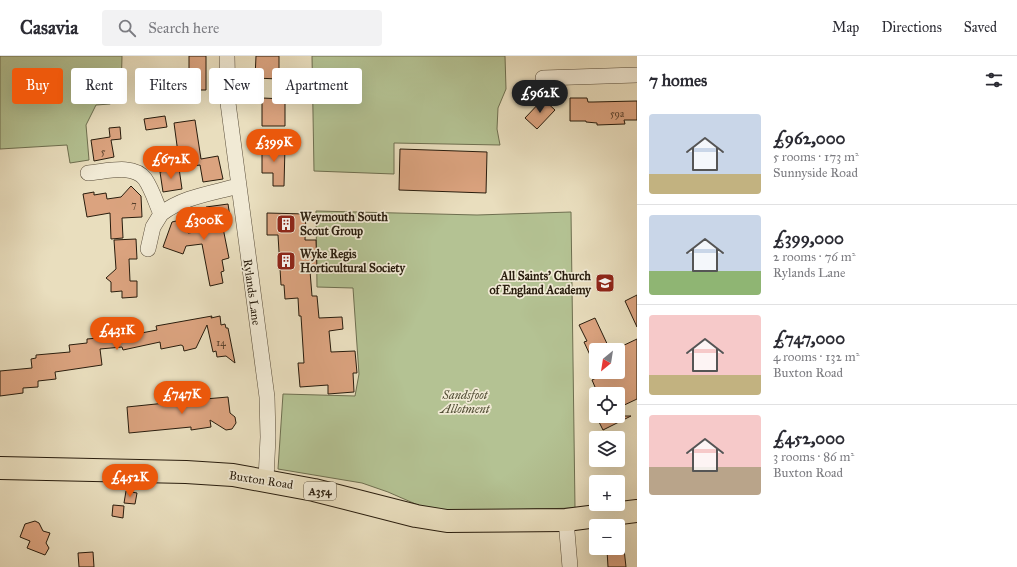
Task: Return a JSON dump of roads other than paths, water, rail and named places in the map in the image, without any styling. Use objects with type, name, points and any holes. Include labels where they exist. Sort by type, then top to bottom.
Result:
[{"type":"highway","name":"Buxton Road","points":[[0,468],[186,472],[232,475],[314,490],[434,520],[566,520],[637,511]]},
{"type":"street","name":"Rylands Lane","points":[[227,56],[228,103],[267,397],[268,437],[266,480]]},
{"type":"street","points":[[543,78],[637,75]]},
{"type":"street","points":[[88,173],[125,169],[138,172],[145,179],[162,214]]},
{"type":"street","points":[[148,248],[153,227],[162,214],[172,206],[238,186]]},
{"type":"street","points":[[566,520],[570,567]]},
{"type":"place","name":"Weymouth South Scout Group","points":[[286,224]]},
{"type":"place","name":"Wyke Regis Horticultural Society","points":[[286,261]]},
{"type":"place","name":"All Saints' Church of England Academy","points":[[605,283]]},
{"type":"park label","name":"Sandsfoot Allotment","points":[[465,402]]}]
